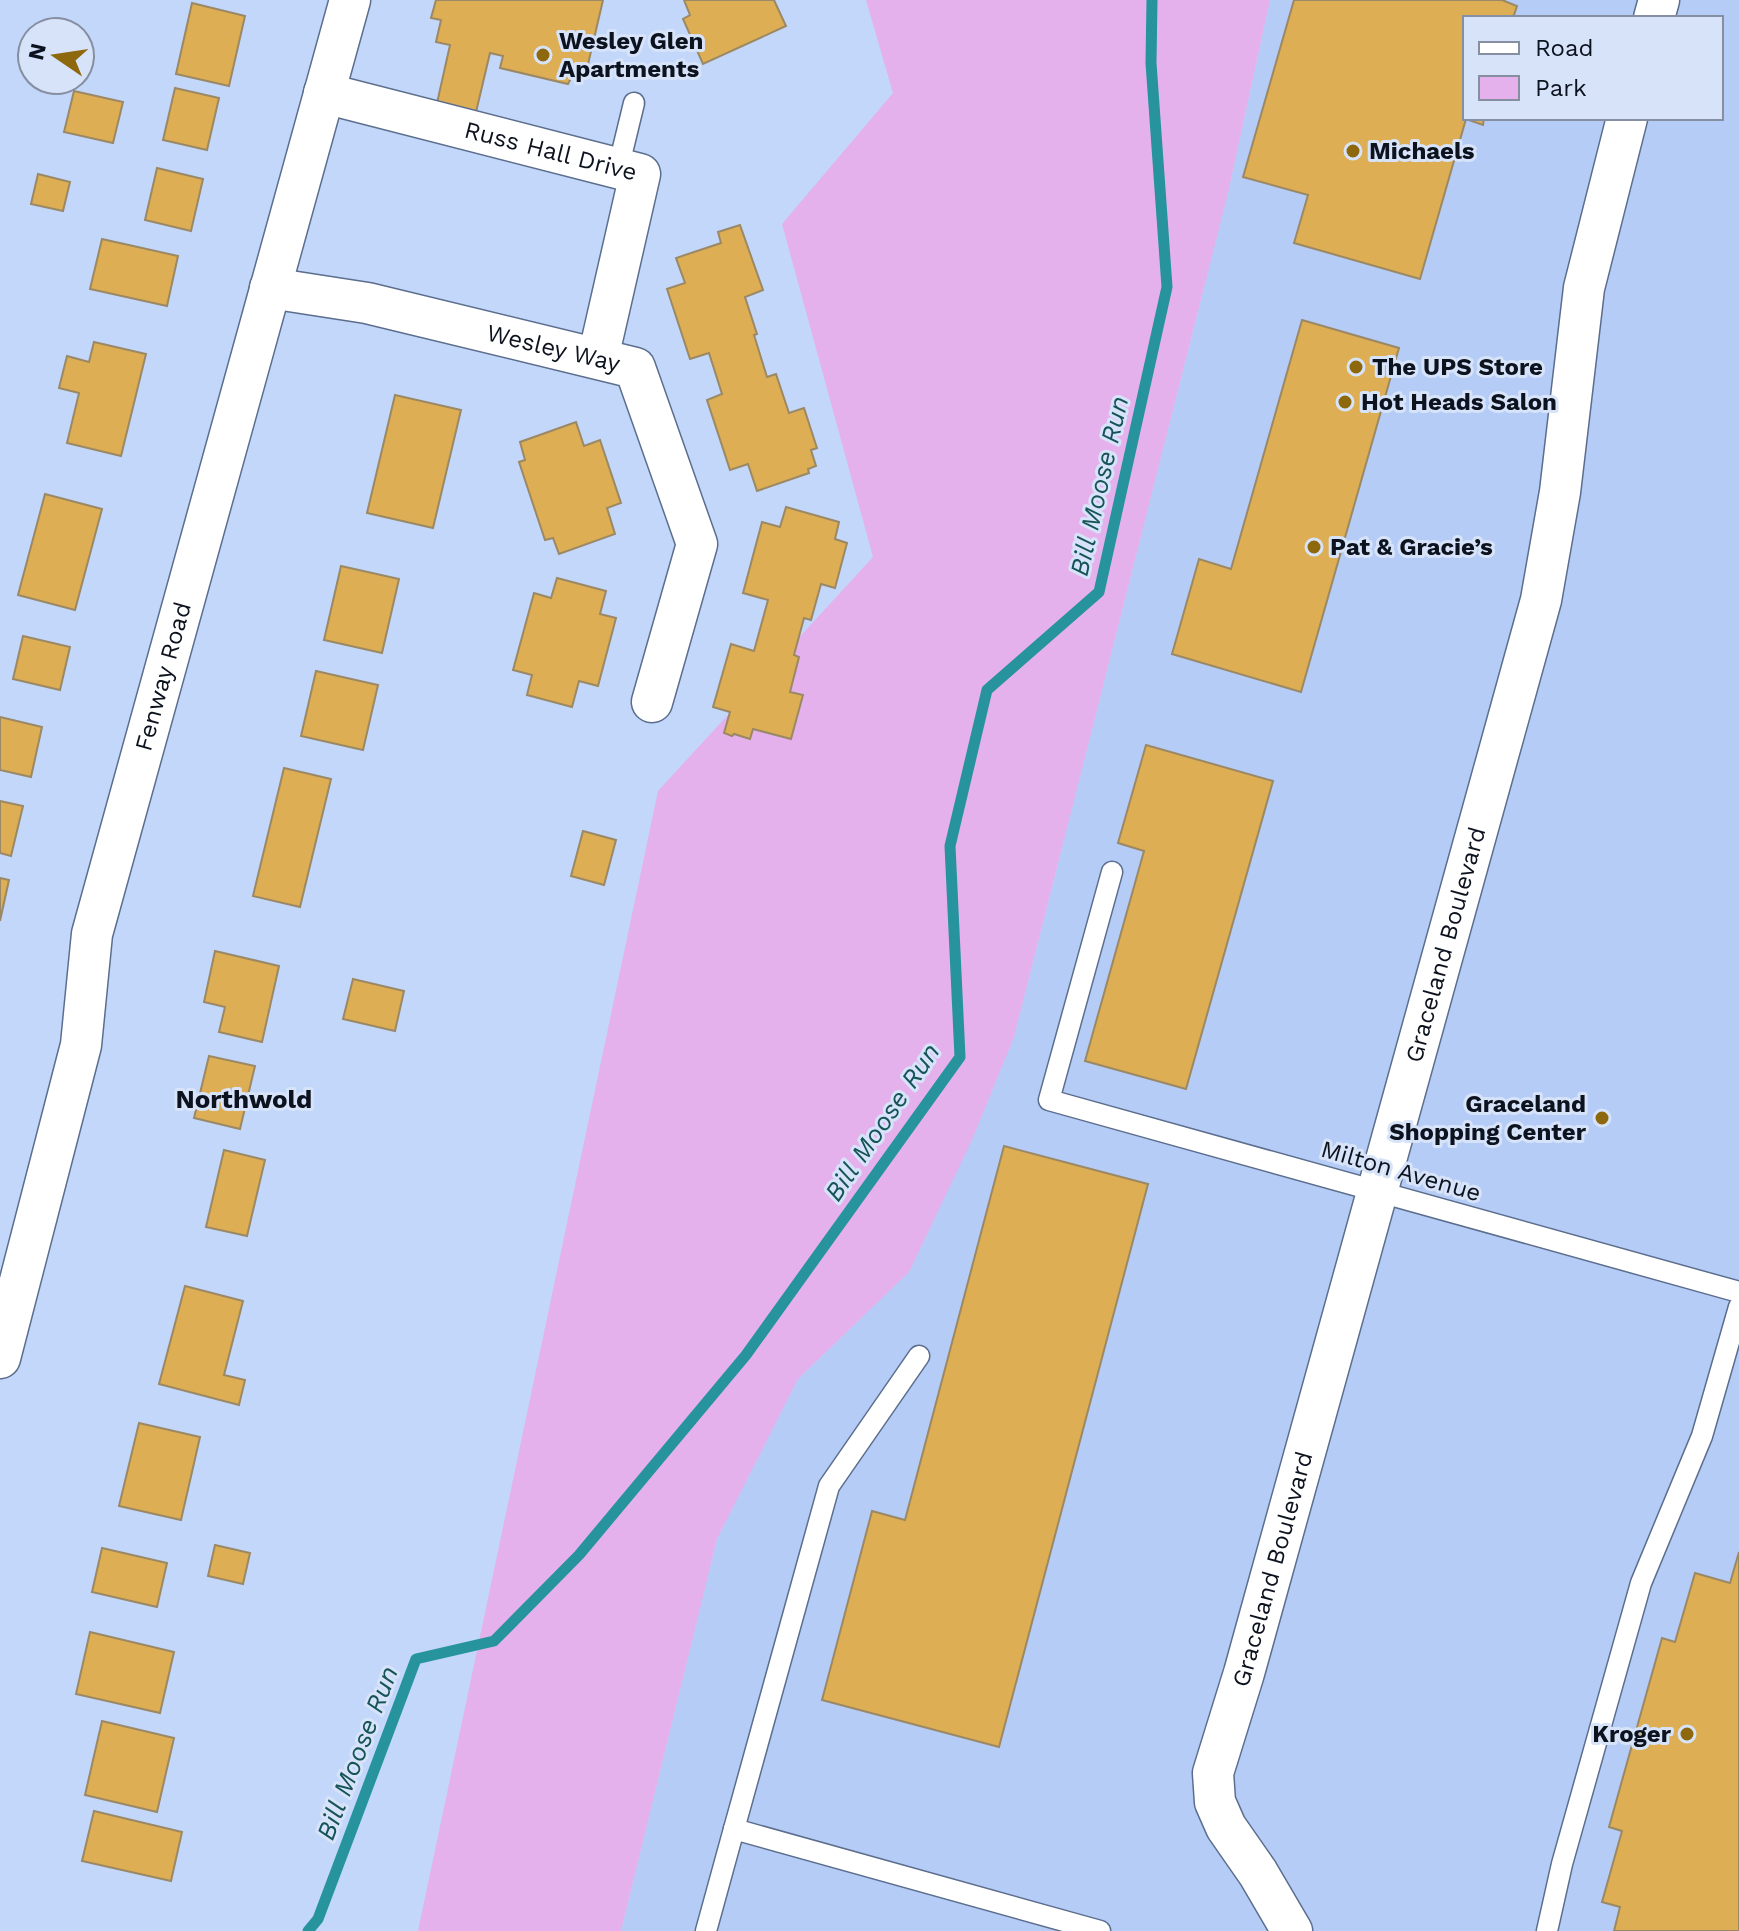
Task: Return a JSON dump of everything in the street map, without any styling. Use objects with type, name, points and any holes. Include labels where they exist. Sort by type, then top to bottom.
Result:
[{"type":"street","name":"Fenway Road","points":[[0,1358],[81,1045],[92,934],[350,0]]},
{"type":"street","name":"Russ Hall Drive","points":[[324,93],[640,174],[598,358]]},
{"type":"street","name":"Graceland Boulevard","points":[[1292,1931],[1226,1827],[1215,1802],[1213,1773],[1244,1673],[1541,600],[1560,492],[1584,288],[1626,120]]},
{"type":"street","name":"Wesley Way","points":[[270,288],[367,303],[635,368],[697,544],[652,702]]},
{"type":"lane","points":[[618,169],[634,103]]},
{"type":"lane","name":"Milton Avenue","points":[[1112,872],[1049,1100],[1739,1292]]},
{"type":"lane","points":[[1547,1931],[1565,1850],[1641,1583],[1702,1436],[1739,1307]]},
{"type":"lane","points":[[706,1931],[829,1486],[919,1356]]},
{"type":"lane","points":[[734,1829],[1100,1931]]},
{"type":"shaded area","points":[[1270,0],[1739,0],[1739,1931],[621,1931],[717,1539],[798,1379],[909,1272],[1014,1037],[1228,193]]},
{"type":"green space","points":[[866,0],[1270,0],[1228,193],[1014,1037],[972,1140],[909,1272],[798,1379],[717,1539],[621,1931],[418,1931],[658,791],[873,557],[782,224],[893,93]]},
{"type":"building","name":"Wesley Glen Apartments","points":[[436,0],[603,0],[586,73],[575,70],[568,84],[500,68],[503,56],[490,53],[476,112],[437,103],[450,45],[436,42],[441,20],[431,18]]},
{"type":"building","name":"Wesley Glen Apartments","points":[[684,0],[774,0],[786,26],[703,64],[683,19],[690,15]]},
{"type":"building","name":"Michaels","points":[[1294,0],[1502,0],[1517,6],[1514,16],[1463,16],[1463,120],[1466,120],[1420,279],[1294,243],[1308,195],[1243,177]]},
{"type":"building","points":[[192,3],[245,16],[229,86],[176,74]]},
{"type":"building","points":[[175,88],[219,98],[207,150],[163,140]]},
{"type":"building","points":[[73,96],[96,96],[123,102],[113,143],[64,132]]},
{"type":"building","points":[[157,168],[203,179],[191,231],[145,220]]},
{"type":"building","points":[[38,174],[70,182],[63,211],[31,204]]},
{"type":"building","points":[[740,225],[763,290],[745,297],[767,377],[776,374],[789,413],[804,408],[817,448],[811,450],[816,466],[808,469],[809,473],[757,491],[748,464],[730,470],[707,400],[722,394],[709,353],[690,359],[667,289],[685,283],[676,258],[721,243],[718,232]]},
{"type":"building","points":[[102,239],[178,256],[167,306],[90,289]]},
{"type":"building","points":[[1302,320],[1399,348],[1301,692],[1172,654],[1199,559],[1231,569]]},
{"type":"building","points":[[94,342],[146,354],[121,456],[67,443],[79,393],[59,388],[67,356],[89,362]]},
{"type":"building","points":[[395,395],[461,410],[433,528],[367,513]]},
{"type":"building","points":[[576,422],[584,446],[600,440],[621,503],[607,508],[615,534],[559,554],[553,538],[545,540],[519,462],[525,460],[520,442]]},
{"type":"building","points":[[45,494],[102,509],[75,610],[18,595]]},
{"type":"building","points":[[786,507],[839,522],[835,539],[847,543],[835,588],[821,584],[811,620],[804,618],[794,655],[799,657],[790,692],[803,695],[791,739],[753,729],[750,739],[732,736],[724,733],[730,712],[713,707],[731,644],[754,651],[768,600],[743,593],[762,522],[780,527]]},
{"type":"building","points":[[341,566],[399,579],[382,653],[324,640]]},
{"type":"building","points":[[557,578],[606,591],[600,614],[616,618],[598,686],[579,681],[572,707],[527,695],[532,675],[513,670],[534,593],[551,598]]},
{"type":"building","points":[[23,636],[70,647],[60,690],[13,679]]},
{"type":"building","points":[[316,671],[378,685],[363,750],[301,736]]},
{"type":"building","points":[[0,717],[42,727],[31,777],[0,770]]},
{"type":"building","points":[[1146,745],[1273,781],[1186,1089],[1085,1061],[1144,851],[1118,843]]},
{"type":"building","points":[[284,768],[331,779],[300,907],[253,896]]},
{"type":"building","points":[[0,801],[23,806],[11,856],[0,853]]},
{"type":"building","points":[[583,831],[616,840],[604,885],[571,876]]},
{"type":"building","points":[[0,878],[9,880],[0,921]]},
{"type":"building","points":[[215,951],[279,966],[262,1042],[219,1032],[225,1007],[204,1002]]},
{"type":"building","points":[[353,979],[404,991],[395,1031],[343,1019]]},
{"type":"building","points":[[209,1056],[255,1066],[240,1129],[194,1118]]},
{"type":"building","points":[[1004,1146],[1148,1184],[999,1747],[822,1700],[872,1511],[905,1520]]},
{"type":"building","points":[[224,1150],[265,1160],[247,1236],[206,1227]]},
{"type":"building","points":[[185,1286],[243,1301],[224,1375],[245,1380],[239,1405],[159,1384]]},
{"type":"building","points":[[139,1423],[200,1437],[181,1520],[119,1506]]},
{"type":"building","points":[[215,1545],[250,1553],[243,1584],[208,1576]]},
{"type":"building","points":[[102,1548],[167,1563],[157,1607],[92,1592]]},
{"type":"building","name":"Kroger","points":[[1739,1552],[1739,1931],[1614,1931],[1620,1907],[1602,1902],[1622,1831],[1609,1827],[1662,1638],[1675,1642],[1695,1573],[1730,1583]]},
{"type":"building","points":[[90,1632],[174,1652],[160,1713],[76,1694]]},
{"type":"building","points":[[102,1721],[174,1738],[157,1812],[85,1795]]},
{"type":"building","points":[[94,1811],[182,1832],[171,1881],[82,1861]]},
{"type":"waterway","name":"Bill Moose Run","points":[[308,1931],[318,1919],[416,1659],[494,1641],[579,1555],[746,1355],[960,1057],[950,846],[987,690],[1099,592],[1167,287],[1151,63],[1152,0]]},
{"type":"place","name":"Wesley Glen Apartments","points":[[543,55]]},
{"type":"place","name":"Michaels","points":[[1353,151]]},
{"type":"place","name":"The UPS Store","points":[[1356,367]]},
{"type":"place","name":"Hot Heads Salon","points":[[1345,402]]},
{"type":"place","name":"Pat & Gracie’s","points":[[1314,547]]},
{"type":"place","name":"Graceland Shopping Center","points":[[1602,1118]]},
{"type":"place","name":"Kroger","points":[[1687,1734]]},
{"type":"district","name":"Northwold","points":[[244,1099]]}]
